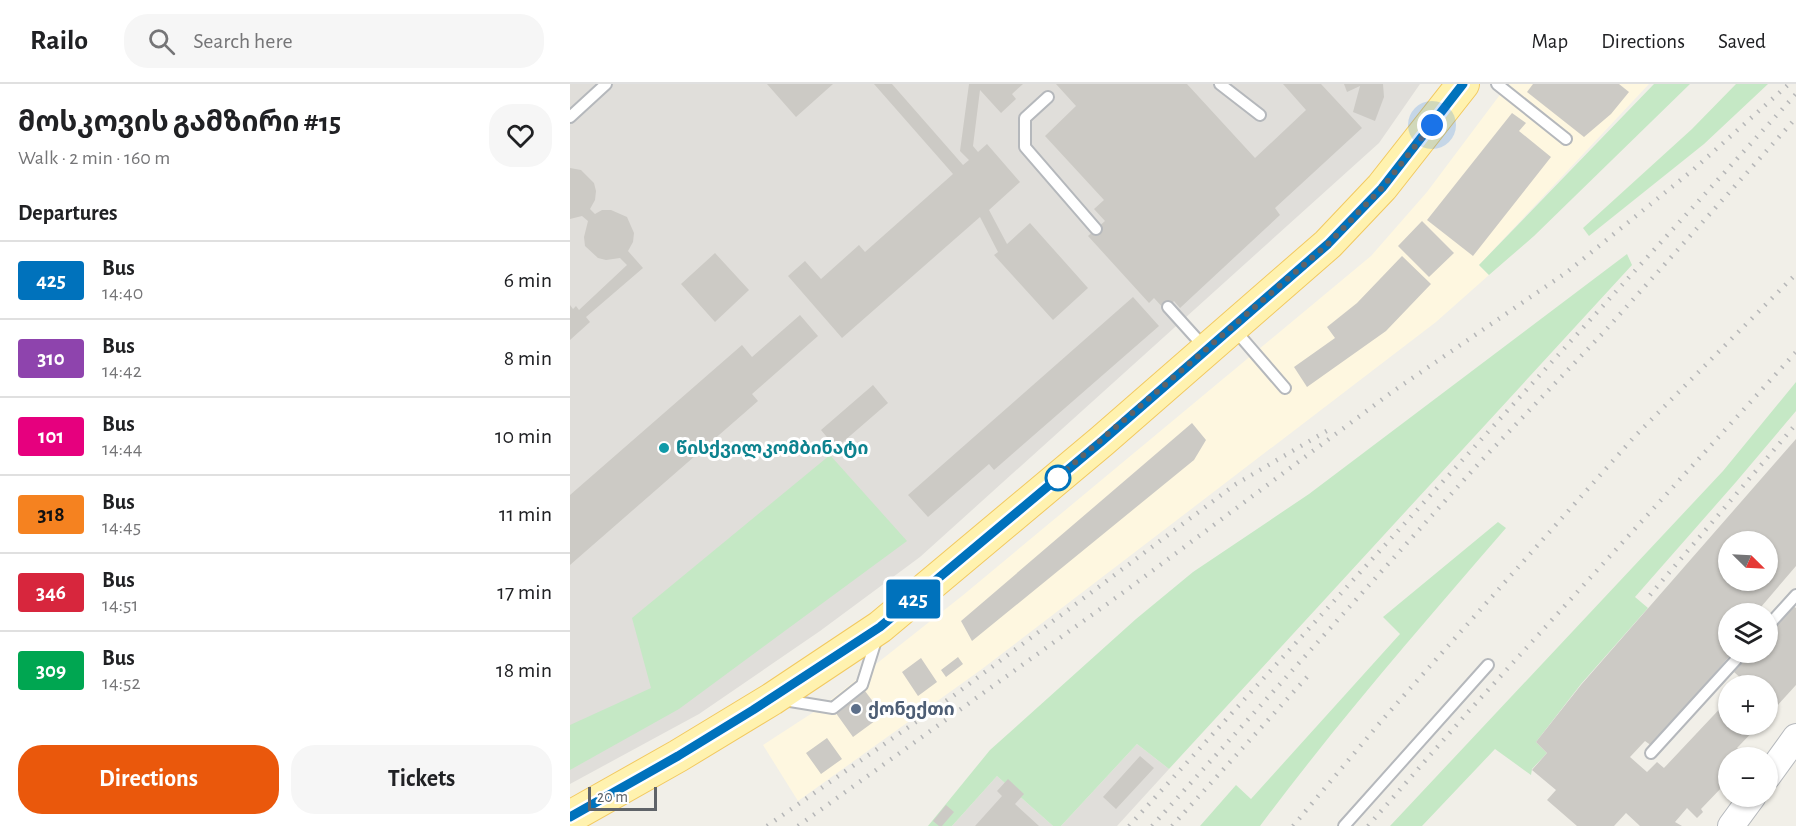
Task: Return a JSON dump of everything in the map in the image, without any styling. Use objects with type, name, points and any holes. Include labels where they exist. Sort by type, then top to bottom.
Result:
[{"type":"main road","points":[[570,817],[678,756],[772,699],[880,627],[1102,441],[1328,244],[1382,188],[1463,84]]},
{"type":"street","points":[[1778,762],[1796,737]]},
{"type":"street","points":[[1731,826],[1745,807]]},
{"type":"lane","points":[[570,117],[606,84]]},
{"type":"lane","points":[[1220,84],[1260,115]]},
{"type":"lane","points":[[1497,84],[1566,138]]},
{"type":"lane","points":[[1048,97],[1025,118],[1025,147],[1096,230]]},
{"type":"lane","points":[[1168,307],[1206,348]]},
{"type":"lane","points":[[1232,326],[1285,388]]},
{"type":"lane","points":[[1778,615],[1796,595]]},
{"type":"lane","points":[[772,699],[833,708],[862,685],[880,627]]},
{"type":"lane","points":[[1651,753],[1733,663]]},
{"type":"lane","points":[[1344,826],[1488,665]]},
{"type":"shaded area","points":[[570,84],[1420,84],[1379,143],[920,557],[820,631],[699,714],[570,784]]},
{"type":"shaded area","points":[[1508,84],[1649,84],[1479,265],[1489,275],[1436,322],[982,669],[798,801],[763,745],[823,706],[962,596],[1371,256],[1427,192]]},
{"type":"shaded area","points":[[1137,744],[1169,769],[1117,826],[1061,826]]},
{"type":"shaded area","points":[[997,776],[1053,826],[952,826]]},
{"type":"green space","points":[[1654,84],[1690,84],[1534,236],[1489,275],[1479,265]]},
{"type":"green space","points":[[1736,84],[1768,84],[1704,144],[1589,236],[1583,228],[1692,129]]},
{"type":"green space","points":[[1627,254],[1632,265],[1169,769],[1137,744],[1061,826],[1053,826],[997,776],[952,826],[928,826],[990,750],[1136,619],[1193,572],[1309,494]]},
{"type":"green space","points":[[1796,382],[1796,411],[1635,597],[1648,608],[1581,684],[1536,742],[1547,753],[1532,769],[1531,775],[1495,749],[1422,826],[1390,826],[1723,471]]},
{"type":"green space","points":[[830,455],[907,541],[679,709],[570,770],[570,725],[651,688],[632,618]]},
{"type":"green space","points":[[1498,522],[1506,528],[1350,712],[1260,826],[1200,826],[1236,785],[1251,799],[1400,634],[1383,617]]},
{"type":"building","points":[[767,84],[833,84],[796,117]]},
{"type":"building","points":[[874,84],[892,84],[963,165],[969,160],[960,151],[969,84],[1023,84],[1012,94],[1016,99],[1001,113],[980,90],[973,146],[978,152],[987,144],[1020,182],[989,210],[1007,244],[1030,223],[1088,288],[1053,320],[994,255],[998,252],[980,217],[842,338],[788,276],[805,261],[821,279],[859,245],[865,252],[953,174]]},
{"type":"building","points":[[1056,84],[1187,84],[1255,158],[1306,110],[1283,84],[1321,84],[1362,128],[1275,208],[1280,215],[1180,308],[1174,301],[1165,310],[1154,298],[1149,303],[1088,236],[1105,221],[1094,209],[1104,200],[1045,136],[1076,106]]},
{"type":"building","points":[[1344,84],[1383,84],[1384,97],[1375,121],[1353,112],[1360,86],[1347,92]]},
{"type":"building","points":[[1533,84],[1619,84],[1629,92],[1611,114],[1584,137],[1527,92]]},
{"type":"building","points":[[1512,113],[1526,123],[1519,131],[1551,157],[1473,256],[1427,220]]},
{"type":"building","points":[[570,168],[581,170],[594,183],[595,200],[590,209],[595,214],[602,210],[611,210],[627,217],[634,233],[633,242],[628,251],[643,268],[586,317],[590,322],[570,340],[570,305],[573,309],[576,306],[579,310],[627,265],[620,258],[606,260],[598,258],[585,246],[584,237],[588,221],[582,216],[570,219]]},
{"type":"building","points":[[1422,221],[1454,253],[1429,277],[1398,246]]},
{"type":"building","points":[[715,253],[749,290],[715,322],[681,284]]},
{"type":"building","points":[[1402,256],[1431,284],[1386,331],[1307,387],[1294,367],[1335,338],[1327,327],[1357,303]]},
{"type":"building","points":[[1133,297],[1159,326],[994,470],[989,464],[928,517],[908,495]]},
{"type":"building","name":"წისქვილკომბინატი","points":[[800,315],[818,336],[752,394],[758,401],[570,565],[570,495],[742,345],[752,357]]},
{"type":"building","points":[[873,385],[888,403],[836,448],[821,430]]},
{"type":"building","points":[[1192,423],[1206,440],[1194,460],[972,641],[961,621]]},
{"type":"building","points":[[1796,439],[1796,566],[1778,587],[1778,531],[1718,531],[1718,591],[1775,591],[1764,603],[1718,603],[1718,663],[1724,663],[1652,746],[1645,741],[1630,757],[1647,772],[1657,762],[1664,768],[1718,711],[1718,735],[1749,735],[1738,747],[1718,747],[1718,791],[1701,809],[1703,812],[1697,818],[1687,808],[1675,822],[1682,826],[1640,826],[1626,813],[1614,826],[1577,826],[1547,800],[1556,790],[1532,770],[1547,753],[1536,742],[1581,685]]},
{"type":"building","points":[[1793,606],[1796,608],[1796,685],[1778,705],[1778,675],[1737,675],[1734,672],[1742,663],[1778,663],[1778,623]]},
{"type":"building","points":[[958,657],[963,664],[946,677],[941,670]]},
{"type":"building","points":[[921,658],[937,682],[918,696],[902,672]]},
{"type":"building","points":[[862,687],[883,715],[853,737],[833,709]]},
{"type":"building","points":[[827,738],[842,759],[821,774],[806,753]]},
{"type":"building","points":[[1140,756],[1154,768],[1116,809],[1103,797]]},
{"type":"building","points":[[1008,779],[1024,794],[1015,804],[1039,826],[975,826],[1002,796],[997,791]]},
{"type":"building","points":[[946,805],[954,812],[942,826],[939,826],[933,821]]},
{"type":"railway","points":[[798,826],[1128,589],[1392,392],[1567,272],[1694,169],[1789,84]]},
{"type":"railway","points":[[1129,826],[1796,94]]},
{"type":"railway","points":[[1152,826],[1481,461],[1603,333],[1796,118]]},
{"type":"railway","points":[[1293,826],[1383,719],[1635,436],[1796,274]]},
{"type":"railway","points":[[1368,826],[1468,712],[1796,352]]},
{"type":"railway","points":[[1650,595],[1796,424]]},
{"type":"railway","points":[[767,826],[953,696],[1236,484],[1330,429]]},
{"type":"railway","points":[[1172,826],[1307,677]]},
{"type":"bus line","name":"425","points":[[570,817],[678,756],[772,699],[880,627],[1102,441],[1328,244],[1382,188],[1463,84]]},
{"type":"place","name":"წისქვილკომბინატი","points":[[664,448]]},
{"type":"place","name":"ქონექთი","points":[[856,709]]},
{"type":"route","points":[[1058,478],[1050,484],[1328,244],[1382,188],[1432,125]]}]
